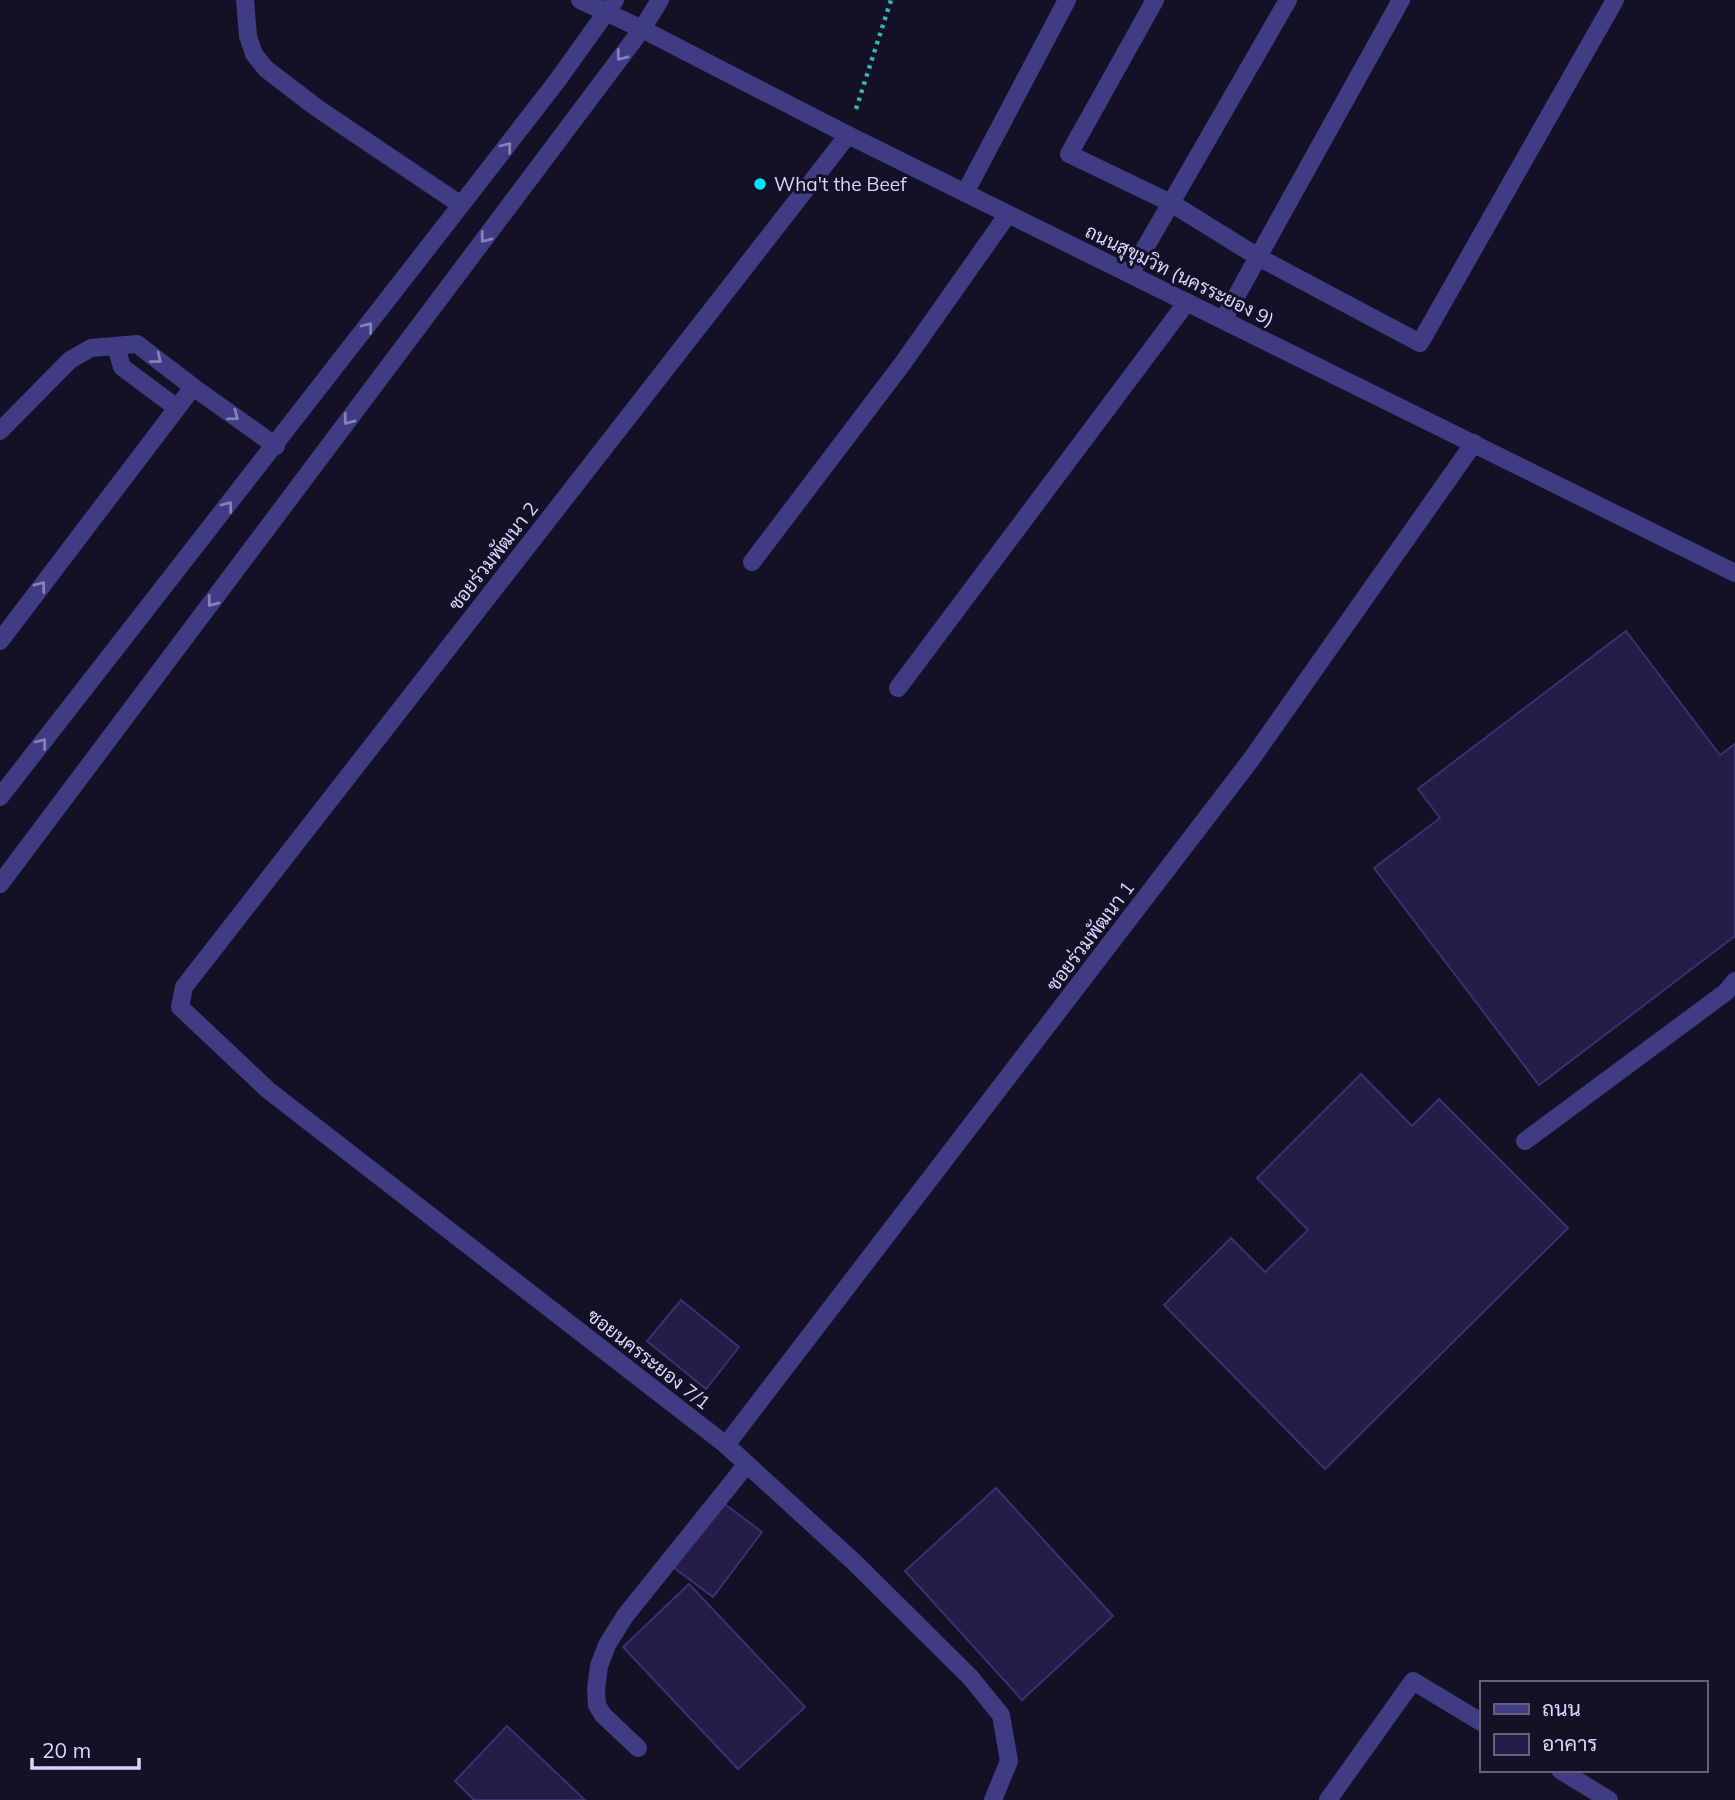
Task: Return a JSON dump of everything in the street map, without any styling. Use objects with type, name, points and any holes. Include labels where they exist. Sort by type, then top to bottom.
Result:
[{"type":"street","points":[[245,0],[248,36],[254,54],[266,69],[317,108],[461,205]]},
{"type":"street","name":"ถนนสุขุมวิท (นครระยอง 9)","points":[[580,0],[611,6],[642,29],[848,135],[1735,573]]},
{"type":"street","points":[[0,884],[642,29],[660,0]]},
{"type":"street","points":[[965,192],[1068,0]]},
{"type":"street","points":[[1155,0],[1069,154],[1171,203],[1258,257],[1420,343],[1615,0]]},
{"type":"street","points":[[1130,274],[1288,0]]},
{"type":"street","points":[[1223,320],[1401,0]]},
{"type":"street","points":[[0,796],[276,446],[611,6]]},
{"type":"street","name":"ซอยร่วมพัฒนา 2","points":[[180,1007],[184,988],[848,135]]},
{"type":"street","points":[[752,562],[903,363],[1008,214]]},
{"type":"street","points":[[898,688],[1187,302]]},
{"type":"street","points":[[0,431],[70,360],[91,348],[137,344],[276,446]]},
{"type":"street","points":[[116,347],[122,367],[177,408]]},
{"type":"street","points":[[0,640],[194,387]]},
{"type":"street","name":"ซอยร่วมพัฒนา 1","points":[[726,1445],[1250,761],[1474,443]]},
{"type":"street","points":[[1525,1141],[1726,992],[1735,981]]},
{"type":"street","name":"ซอยนครระยอง 7/1","points":[[180,1007],[268,1090],[726,1445],[854,1562],[970,1676],[1001,1715],[1009,1761],[993,1800]]},
{"type":"street","points":[[638,1748],[603,1715],[597,1705],[599,1666],[607,1645],[625,1616],[747,1464]]},
{"type":"street","points":[[1328,1800],[1413,1681],[1480,1721]]},
{"type":"street","points":[[1563,1772],[1609,1800]]},
{"type":"path","points":[[848,135],[891,0]]},
{"type":"building","points":[[1626,631],[1720,755],[1735,744],[1735,936],[1539,1085],[1374,868],[1440,818],[1418,789]]},
{"type":"building","points":[[1361,1074],[1412,1126],[1439,1099],[1568,1228],[1325,1469],[1164,1305],[1231,1238],[1265,1272],[1308,1230],[1257,1178]]},
{"type":"building","points":[[681,1300],[739,1347],[706,1389],[647,1341]]},
{"type":"building","points":[[996,1488],[1113,1616],[1022,1700],[905,1571]]},
{"type":"building","points":[[722,1502],[762,1532],[713,1597],[673,1567]]},
{"type":"building","points":[[689,1584],[805,1707],[738,1769],[623,1647]]},
{"type":"building","points":[[507,1726],[585,1800],[474,1800],[455,1781]]},
{"type":"place","name":"Wha't the Beef","points":[[760,184]]}]
